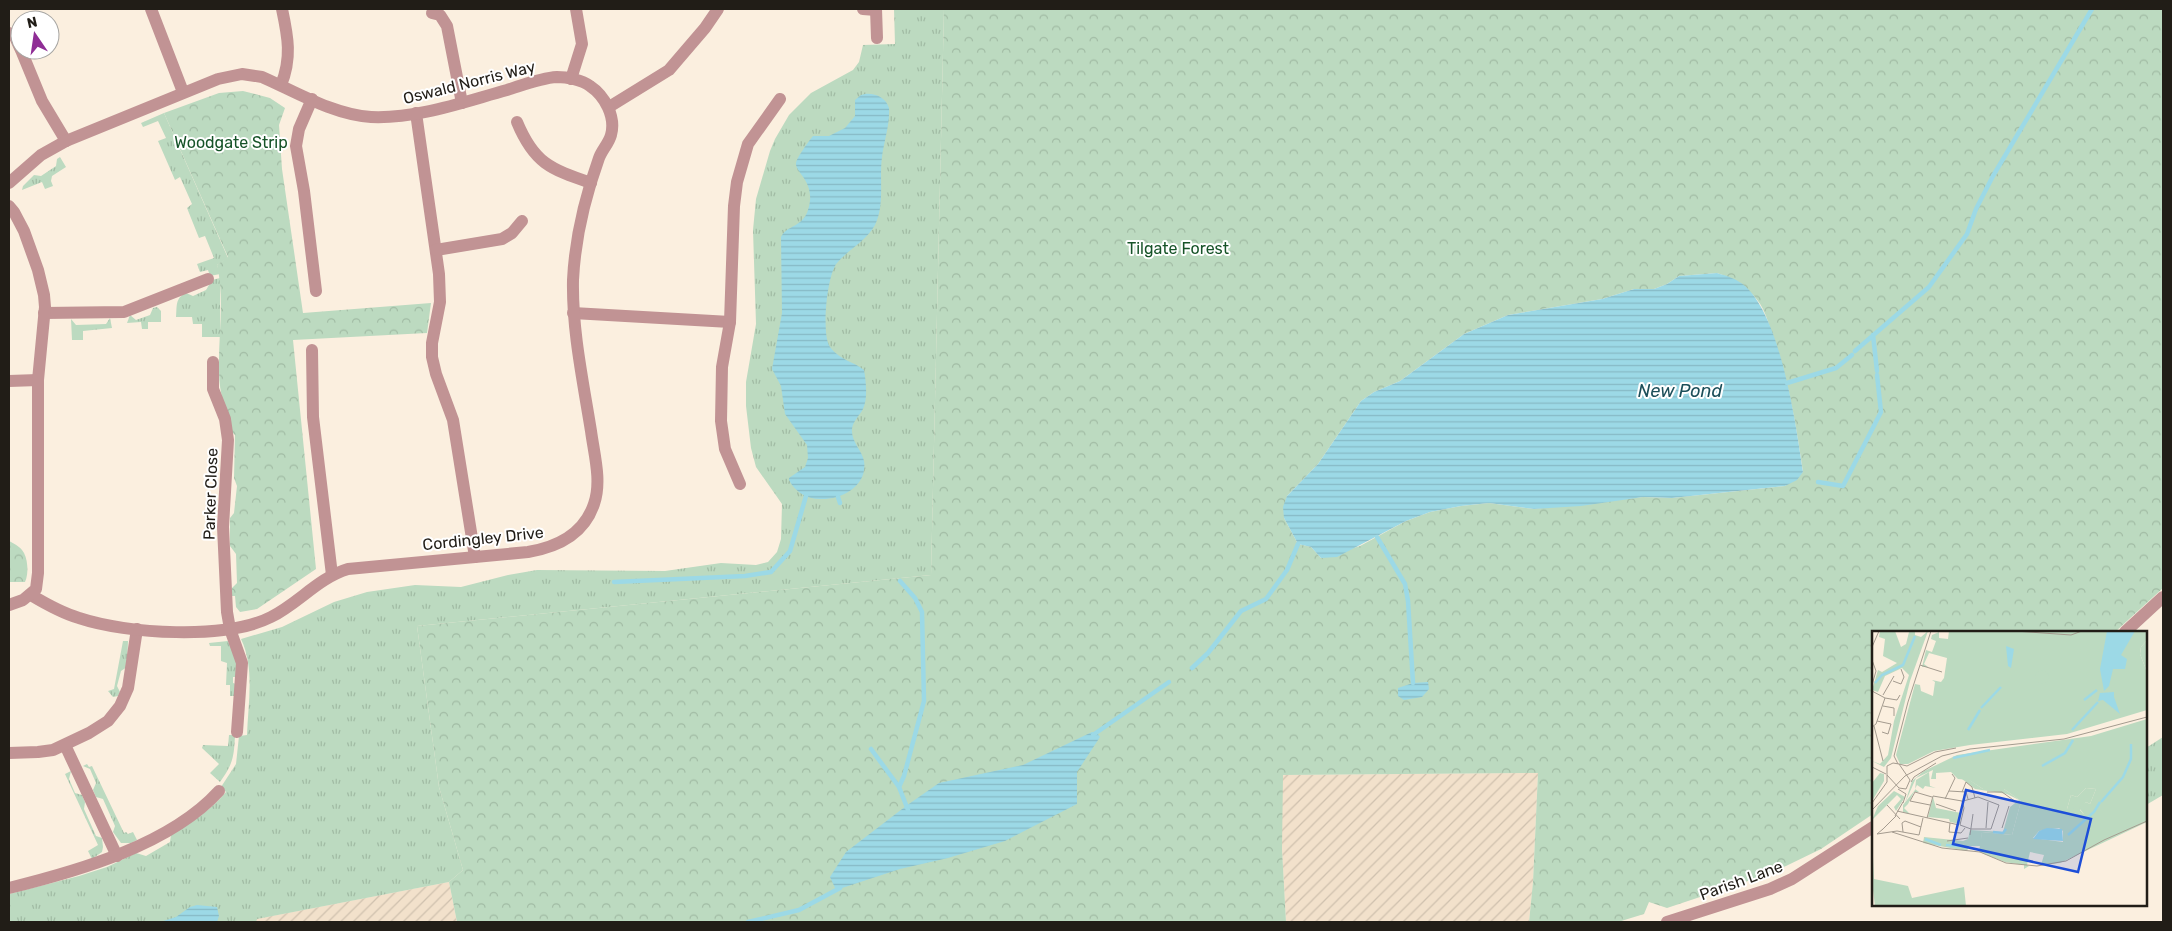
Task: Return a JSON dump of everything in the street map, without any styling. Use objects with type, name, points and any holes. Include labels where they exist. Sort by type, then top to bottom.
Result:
[{"type":"street","points":[[151,9],[183,92]]},
{"type":"street","points":[[281,86],[286,73],[289,51],[282,9]]},
{"type":"street","points":[[571,79],[582,44],[576,9]]},
{"type":"street","points":[[718,9],[705,28],[669,70],[608,107],[611,135],[600,155],[591,183],[575,255],[573,308],[730,322]]},
{"type":"street","points":[[872,9],[877,38]]},
{"type":"street","points":[[432,13],[440,15],[446,26],[462,103]]},
{"type":"street","points":[[25,60],[42,101],[66,140]]},
{"type":"street","name":"Oswald Norris Way","points":[[9,184],[41,155],[66,140],[183,92],[236,74],[250,74],[262,77],[346,113],[358,116],[416,113],[462,103],[555,77],[571,79],[589,85],[602,97],[608,107]]},
{"type":"street","points":[[312,99],[299,129],[296,146],[304,191],[316,291]]},
{"type":"street","points":[[740,484],[725,449],[721,420],[722,367],[730,322],[734,206],[740,165],[748,144],[780,99]]},
{"type":"street","points":[[416,113],[436,250],[440,302],[432,343],[432,357],[436,374],[453,420],[475,557]]},
{"type":"street","points":[[518,122],[529,147],[545,163],[564,174],[591,183]]},
{"type":"street","points":[[9,206],[20,221],[38,270],[44,295],[38,380],[38,573],[36,589],[31,595],[16,604],[9,605]]},
{"type":"street","points":[[436,250],[502,239],[512,233],[522,221]]},
{"type":"street","points":[[44,312],[124,312],[208,279]]},
{"type":"street","name":"Cordingley Drive","points":[[31,595],[56,609],[98,624],[137,629],[198,631],[230,629],[251,625],[271,617],[287,608],[318,583],[348,569],[528,552],[555,546],[575,533],[592,509],[596,495],[597,477],[573,308]]},
{"type":"street","points":[[312,350],[313,417],[332,575]]},
{"type":"street","name":"Parker Close","points":[[213,362],[213,390],[225,420],[228,440],[223,528],[226,612],[230,629]]},
{"type":"street","points":[[9,381],[38,380]]},
{"type":"street","points":[[2126,631],[2163,597]]},
{"type":"street","points":[[9,753],[38,752],[65,745],[100,727],[115,714],[124,698],[131,676],[137,629]]},
{"type":"street","points":[[230,629],[242,663],[237,732]]},
{"type":"street","points":[[65,745],[117,856]]},
{"type":"street","points":[[9,888],[64,874],[117,856],[182,822],[209,802],[219,791]]},
{"type":"street","name":"Parish Lane","points":[[1667,922],[1770,889],[1792,879],[1872,828]]},
{"type":"shaded area","points":[[1538,773],[1533,882],[1529,922],[1286,922],[1282,849],[1282,775]]},
{"type":"shaded area","points":[[449,882],[457,922],[256,922],[256,919]]},
{"type":"green space","points":[[894,9],[944,9],[931,575],[417,626],[439,787],[463,870],[449,882],[257,919],[256,922],[9,922],[9,894],[107,867],[136,853],[146,856],[170,842],[171,835],[208,810],[226,792],[221,787],[236,764],[239,736],[247,735],[249,674],[248,662],[241,639],[282,627],[334,602],[367,592],[415,585],[461,587],[537,570],[665,571],[721,563],[756,565],[768,562],[777,552],[781,539],[782,504],[756,467],[751,448],[746,406],[746,382],[756,324],[753,230],[756,199],[770,151],[789,115],[811,93],[853,70],[859,62],[863,45],[895,44]]},
{"type":"green space","name":"Tilgate Forest","points":[[944,9],[2163,9],[2163,588],[2116,631],[1872,631],[1872,815],[1821,849],[1754,879],[1667,908],[1649,902],[1644,914],[1618,922],[1529,922],[1533,882],[1538,773],[1283,775],[1282,849],[1286,922],[457,922],[449,882],[463,870],[439,787],[417,626],[931,575]],"holes":[[[1717,273],[1734,281],[1754,296],[1763,308],[1783,367],[1803,472],[1785,486],[1672,498],[1643,497],[1534,509],[1489,503],[1461,506],[1430,512],[1406,521],[1360,546],[1321,558],[1311,547],[1298,544],[1284,518],[1287,496],[1318,464],[1361,401],[1374,392],[1400,381],[1464,334],[1508,315],[1602,299],[1634,289],[1654,289],[1667,284],[1679,276]]]},
{"type":"green space","name":"Woodgate Strip","points":[[243,91],[270,98],[285,108],[279,125],[282,169],[303,313],[431,303],[427,333],[293,340],[316,569],[257,609],[240,612],[236,607],[235,596],[232,596],[232,588],[237,583],[236,554],[230,546],[230,518],[234,513],[237,486],[234,478],[235,435],[232,432],[223,402],[219,372],[221,291],[217,265],[228,257],[164,113],[219,93]]},
{"type":"green space","points":[[164,113],[228,258],[217,265],[220,274],[210,276],[208,270],[200,272],[197,264],[214,258],[205,236],[199,238],[187,208],[192,204],[180,177],[175,180],[158,141],[166,138],[158,121],[143,127],[141,123]]},
{"type":"green space","points":[[60,157],[66,167],[52,176],[53,186],[45,189],[42,182],[22,190],[23,186],[34,175],[41,176],[56,166],[57,159]]},
{"type":"green space","points":[[220,278],[220,337],[202,337],[202,324],[193,324],[192,317],[176,317],[177,303],[182,295],[186,293],[193,296],[206,290],[212,280]]},
{"type":"green space","points":[[157,307],[161,311],[161,322],[148,322],[148,329],[142,329],[141,322],[127,323],[130,315],[136,320],[150,315],[153,308]]},
{"type":"green space","points":[[110,318],[112,328],[83,331],[83,340],[72,340],[71,319],[76,325],[106,324]]},
{"type":"green space","points":[[9,541],[21,549],[26,557],[27,570],[25,582],[9,582]]},
{"type":"green space","points":[[123,641],[128,641],[127,667],[121,671],[117,686],[120,692],[118,696],[113,697],[108,691],[114,689]]},
{"type":"green space","points":[[228,641],[236,659],[236,677],[233,677],[233,683],[236,684],[235,696],[230,696],[230,685],[226,685],[227,663],[221,661],[221,646],[210,646],[209,643]]},
{"type":"green space","points":[[229,735],[235,735],[233,755],[228,770],[220,782],[210,773],[219,764],[202,748],[203,745],[228,746]]},
{"type":"green space","points":[[2163,737],[2163,795],[2147,804],[2147,747]]},
{"type":"green space","points":[[87,764],[89,767],[92,766],[124,833],[133,832],[137,840],[131,843],[121,843],[113,832],[115,826],[103,799],[96,797],[93,790],[96,783],[90,769],[83,766]]},
{"type":"green space","points":[[71,771],[69,779],[75,793],[82,795],[85,802],[84,809],[96,836],[102,838],[102,852],[92,859],[88,851],[98,845],[65,774]]},
{"type":"water","points":[[865,94],[873,94],[880,97],[886,101],[889,108],[888,127],[881,165],[880,209],[871,231],[833,269],[826,305],[826,330],[830,347],[838,355],[864,370],[866,400],[863,409],[855,421],[852,434],[863,457],[864,470],[862,478],[851,490],[828,499],[815,499],[798,491],[789,480],[789,478],[805,467],[808,458],[807,445],[785,414],[781,386],[772,369],[782,313],[781,237],[787,230],[803,220],[808,210],[810,192],[796,163],[803,149],[813,136],[829,136],[845,128],[855,116],[855,100]]},
{"type":"water","name":"New Pond","points":[[1717,273],[1745,286],[1758,301],[1768,322],[1785,373],[1796,427],[1803,472],[1797,480],[1785,486],[1672,498],[1643,497],[1581,506],[1534,509],[1489,503],[1461,506],[1430,512],[1406,521],[1337,557],[1321,558],[1311,547],[1298,544],[1284,518],[1283,507],[1287,496],[1318,464],[1361,401],[1374,392],[1400,381],[1464,334],[1508,315],[1602,299],[1634,289],[1654,289],[1667,284],[1679,276]]},
{"type":"water","points":[[1428,682],[1429,689],[1422,697],[1404,700],[1398,696],[1398,688],[1413,683]]},
{"type":"water","points":[[1092,732],[1097,733],[1100,737],[1077,772],[1077,804],[1005,841],[948,858],[900,869],[836,890],[830,877],[846,852],[939,783],[1023,765]]},
{"type":"water","points":[[197,905],[217,907],[219,916],[217,922],[160,922],[176,917],[190,907]]},
{"type":"waterway","points":[[1855,351],[1929,287],[1967,234],[1976,209],[1993,176],[2092,9]]},
{"type":"waterway","points":[[1873,335],[1877,371]]},
{"type":"waterway","points":[[1787,383],[1836,368],[1852,355]]},
{"type":"waterway","points":[[1818,482],[1843,486],[1881,412],[1877,375]]},
{"type":"waterway","points":[[614,582],[745,576],[771,572],[790,551],[806,496]]},
{"type":"waterway","points":[[838,497],[840,503]]},
{"type":"waterway","points":[[1377,537],[1405,584],[1408,601],[1413,683]]},
{"type":"waterway","points":[[1192,668],[1208,653],[1241,611],[1266,599],[1287,570],[1298,544]]},
{"type":"waterway","points":[[900,581],[915,598],[922,612],[924,701],[904,776],[899,787],[908,810]]},
{"type":"waterway","points":[[1093,735],[1169,682]]},
{"type":"waterway","points":[[871,749],[899,787]]},
{"type":"waterway","points":[[748,922],[799,910],[840,888]]}]
